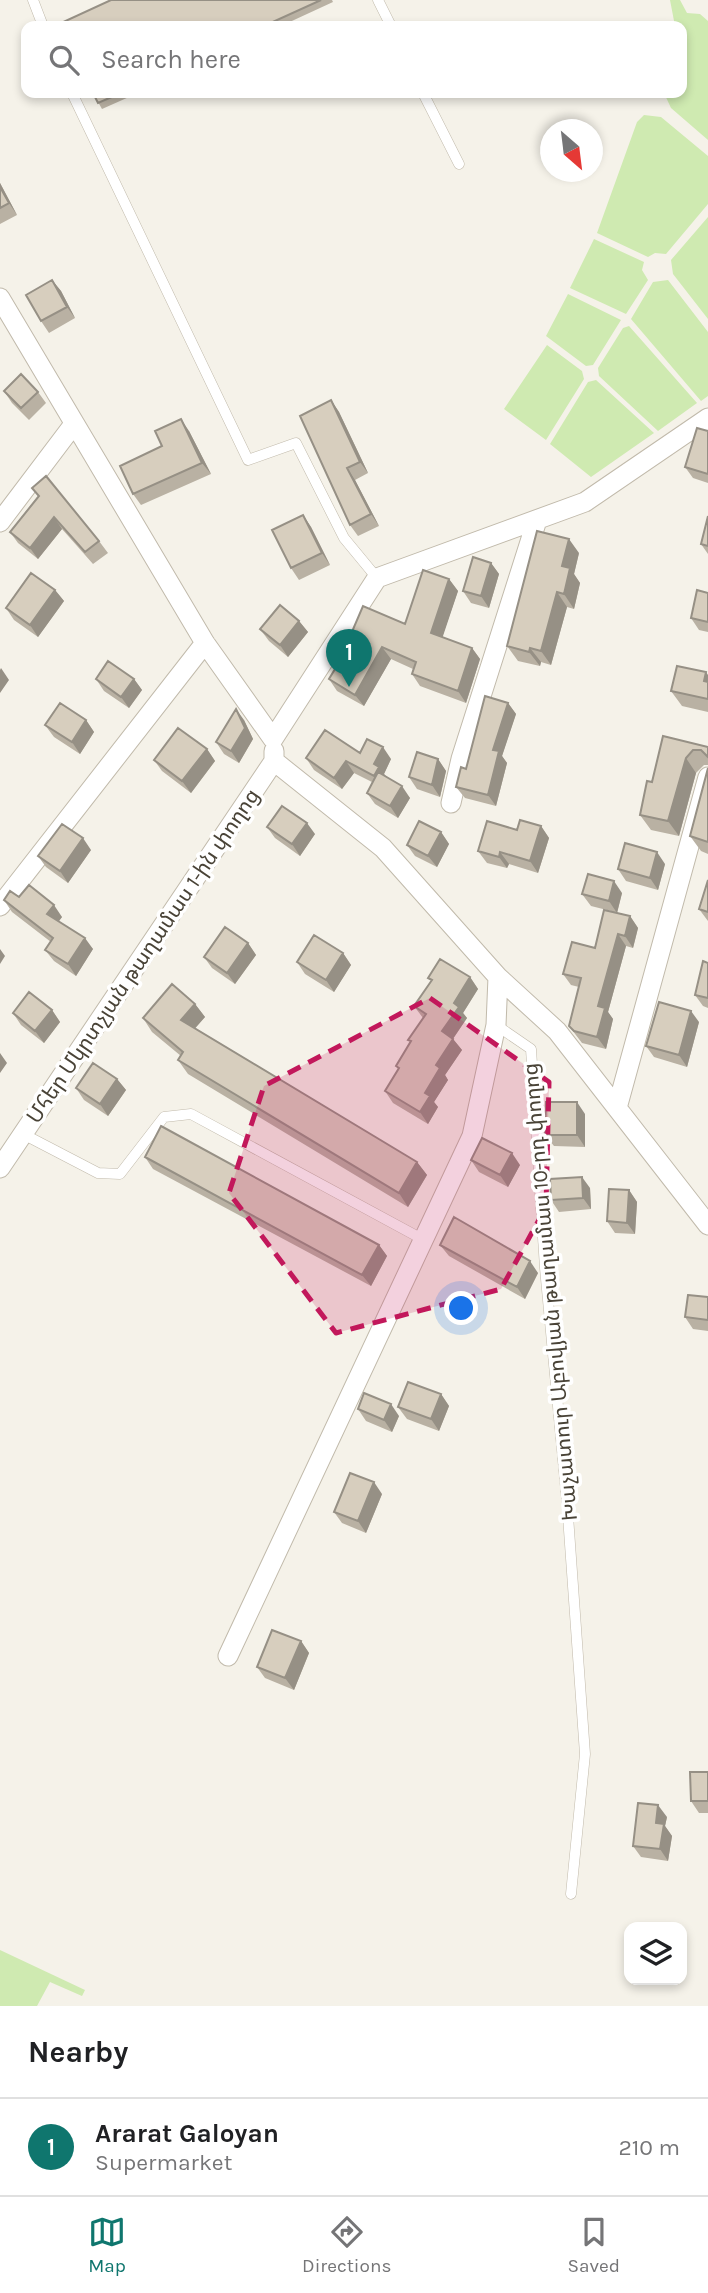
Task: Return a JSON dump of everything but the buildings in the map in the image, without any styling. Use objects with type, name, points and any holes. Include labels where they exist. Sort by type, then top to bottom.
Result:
[{"type":"street","points":[[0,298],[205,643],[274,739]]},
{"type":"street","points":[[708,418],[585,502],[377,578],[274,739],[274,761],[383,848],[498,977],[557,1031],[708,1225]]},
{"type":"street","points":[[0,522],[74,424]]},
{"type":"street","points":[[451,803],[461,759],[537,520]]},
{"type":"street","points":[[0,906],[205,643]]},
{"type":"street","name":"Մհեր Մկրտչյան թաղամաս 1-ին փողոց","points":[[0,1168],[274,761]]},
{"type":"street","points":[[617,1108],[708,777]]},
{"type":"street","points":[[228,1656],[472,1136],[496,1025],[498,977]]},
{"type":"lane","points":[[33,0],[41,21]]},
{"type":"lane","points":[[378,0],[388,21]]},
{"type":"lane","points":[[74,98],[248,460],[296,443],[344,538],[377,578]]},
{"type":"lane","points":[[425,98],[458,164]]},
{"type":"lane","name":"Խաչատուր Աբովյան թաղամաս 10-րդ փողոց","points":[[496,1025],[531,1049],[545,1268],[568,1502],[585,1754],[571,1894]]},
{"type":"lane","points":[[23,1134],[99,1173],[120,1174],[164,1117],[191,1114],[424,1240]]},
{"type":"highlighted area","points":[[430,998],[549,1082],[546,1207],[501,1289],[336,1333],[229,1193],[264,1086]]},
{"type":"green space","points":[[670,0],[680,0],[687,13],[700,14],[708,21],[708,140],[671,108],[666,98],[687,98],[687,21],[674,21]]},
{"type":"green space","points":[[644,115],[661,117],[708,156],[708,204],[666,254],[655,253],[648,257],[597,233],[637,122]]},
{"type":"green space","points":[[708,217],[708,319],[673,274],[671,260]]},
{"type":"green space","points":[[594,239],[644,262],[642,270],[648,280],[626,314],[570,288]]},
{"type":"green space","points":[[668,280],[708,332],[708,396],[701,401],[631,319],[653,282]]},
{"type":"green space","points":[[568,294],[621,320],[593,365],[586,366],[546,336]]},
{"type":"green space","points":[[629,326],[697,403],[658,431],[599,376],[598,368],[623,328]]},
{"type":"green space","points":[[547,345],[582,371],[584,379],[546,440],[504,409]]},
{"type":"green space","points":[[596,380],[654,433],[591,477],[550,444],[588,382]]},
{"type":"green space","points":[[0,1950],[85,1990],[82,1996],[50,1982],[37,2006],[0,2006]]},
{"type":"place","name":"Ararat Galoyan","points":[[349,687]]}]
